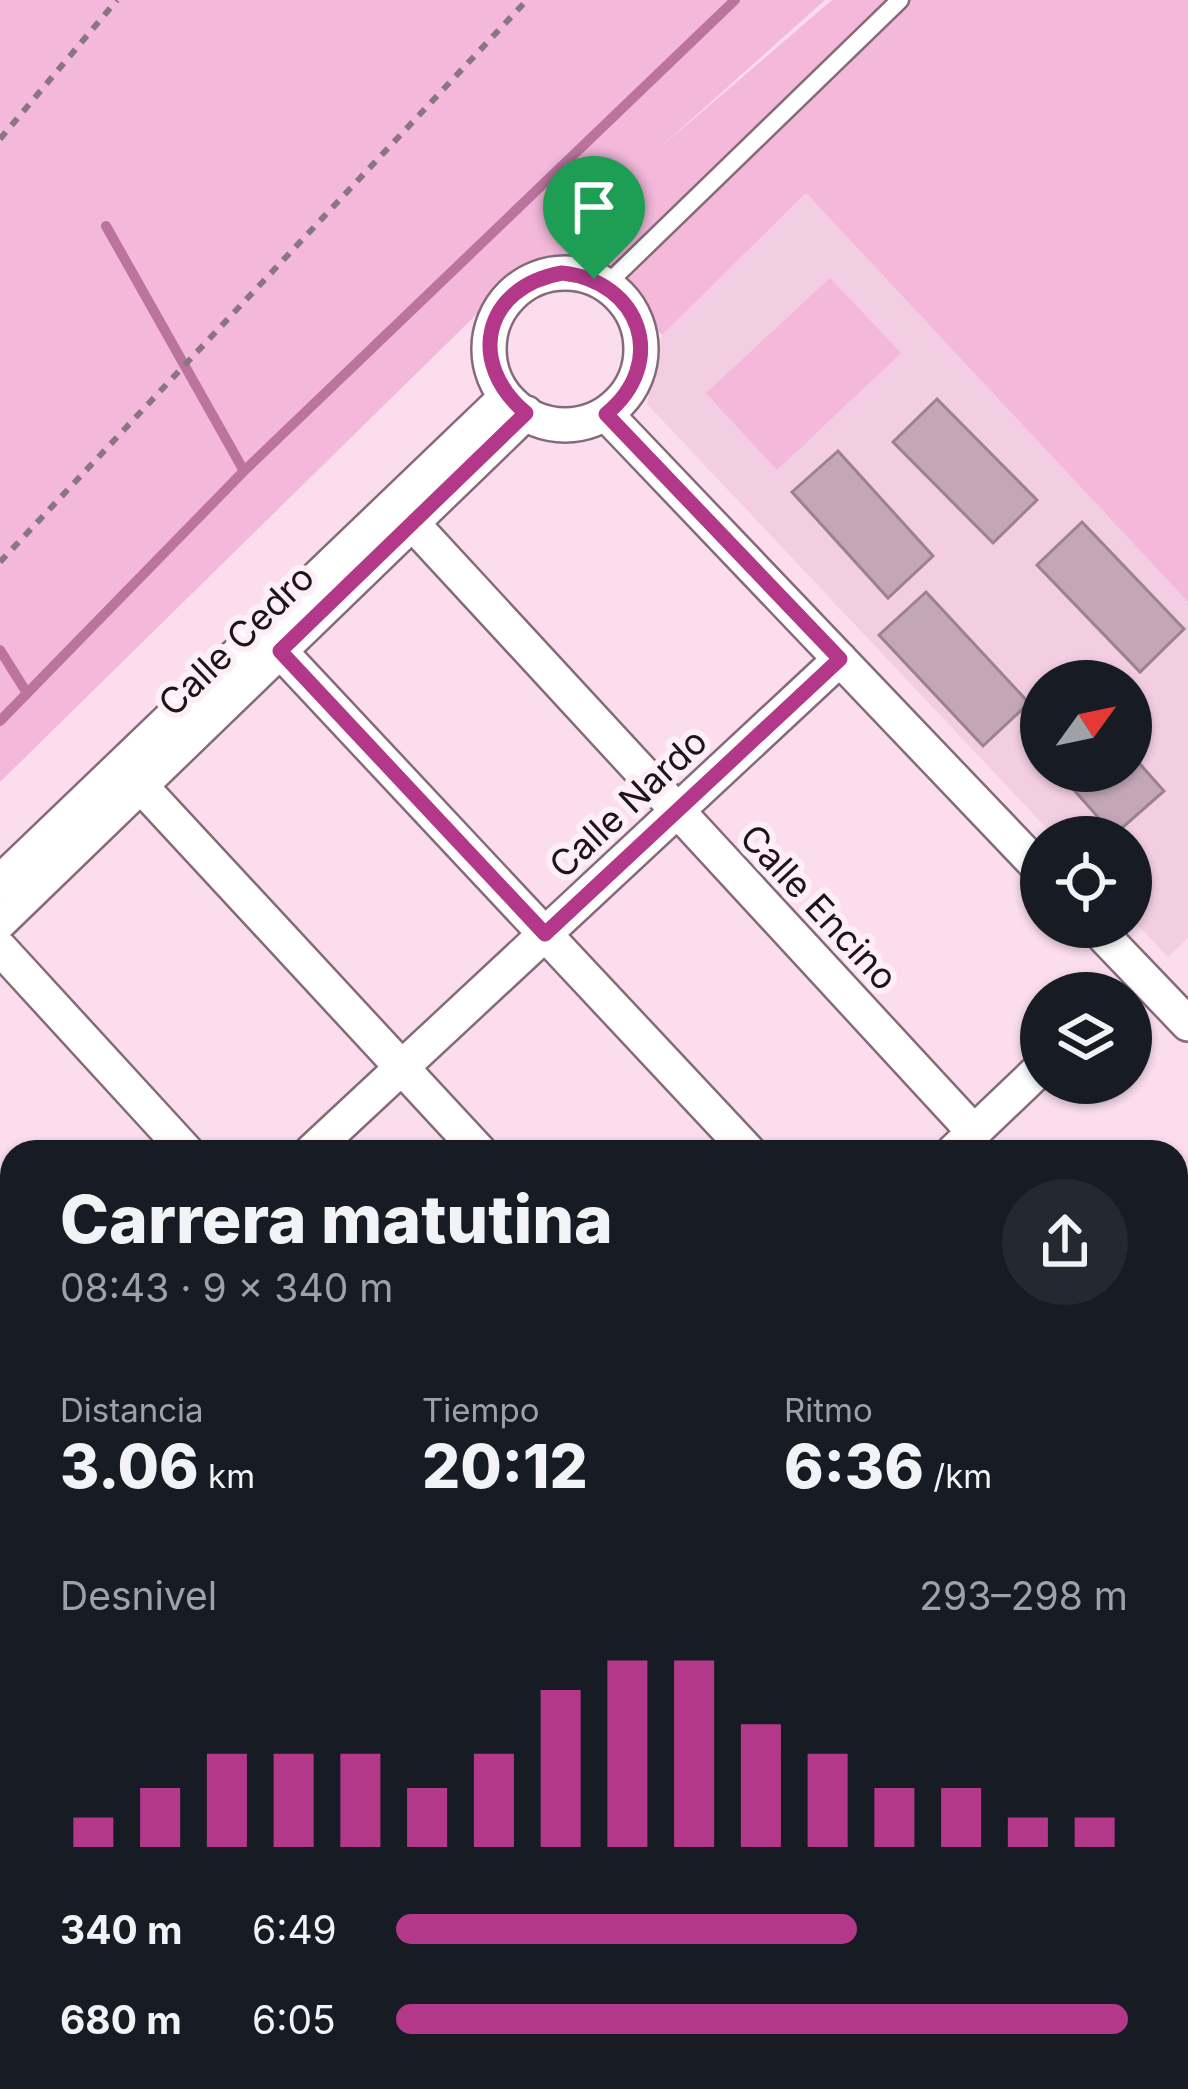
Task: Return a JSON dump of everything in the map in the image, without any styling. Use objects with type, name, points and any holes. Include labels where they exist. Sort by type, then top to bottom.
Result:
[{"type":"street","points":[[562,273],[606,285],[629,308],[641,346],[633,385],[606,414],[569,425],[550,424],[516,405],[496,380],[489,350],[497,315],[508,299],[526,284],[562,273]]},
{"type":"street","name":"Calle Cedro","points":[[0,882],[280,651],[412,523],[516,405]]},
{"type":"street","name":"Calle Cedro","points":[[0,922],[131,776],[516,405]]},
{"type":"street","points":[[606,414],[1020,848]]},
{"type":"street","name":"Calle Encino","points":[[412,523],[677,811],[961,1140]]},
{"type":"street","points":[[280,651],[738,1140]]},
{"type":"street","name":"Calle Nardo","points":[[324,1140],[840,659]]},
{"type":"street","points":[[131,776],[469,1140]]},
{"type":"street","points":[[0,948],[176,1140]]},
{"type":"street","points":[[1152,999],[1188,1024]]},
{"type":"street","points":[[965,1140],[1020,1088]]},
{"type":"lane","points":[[606,285],[900,0]]},
{"type":"path","points":[[0,139],[117,0]]},
{"type":"path","points":[[0,562],[527,0]]},
{"type":"shaded area","points":[[0,0],[825,0],[654,153],[832,0],[1188,0],[1188,602],[806,193],[662,335],[621,284],[598,268],[531,261],[0,782]]},
{"type":"shaded area","points":[[806,193],[1188,602],[1188,938],[1168,957],[1152,940],[1152,816],[1035,816],[647,404],[662,335]]},
{"type":"shaded area","points":[[830,278],[901,353],[777,470],[706,393]]},
{"type":"building","points":[[937,399],[1037,500],[993,543],[893,442]]},
{"type":"building","points":[[838,451],[933,556],[888,598],[792,492]]},
{"type":"building","points":[[1082,522],[1184,629],[1152,660],[1128,660],[1037,565]]},
{"type":"building","points":[[926,592],[1020,693],[1020,711],[983,746],[879,635]]},
{"type":"building","points":[[1152,778],[1164,791],[1136,816],[1097,816],[1076,792],[1152,792]]},
{"type":"waterway","points":[[0,721],[244,471],[735,0]]},
{"type":"waterway","points":[[106,226],[244,471]]},
{"type":"waterway","points":[[0,650],[27,693]]},
{"type":"route","points":[[562,273],[594,279],[629,308],[641,346],[633,385],[606,414],[840,659],[545,934],[280,651],[526,413],[506,397],[496,380],[489,350],[497,315],[508,299],[543,276],[562,273]]}]
